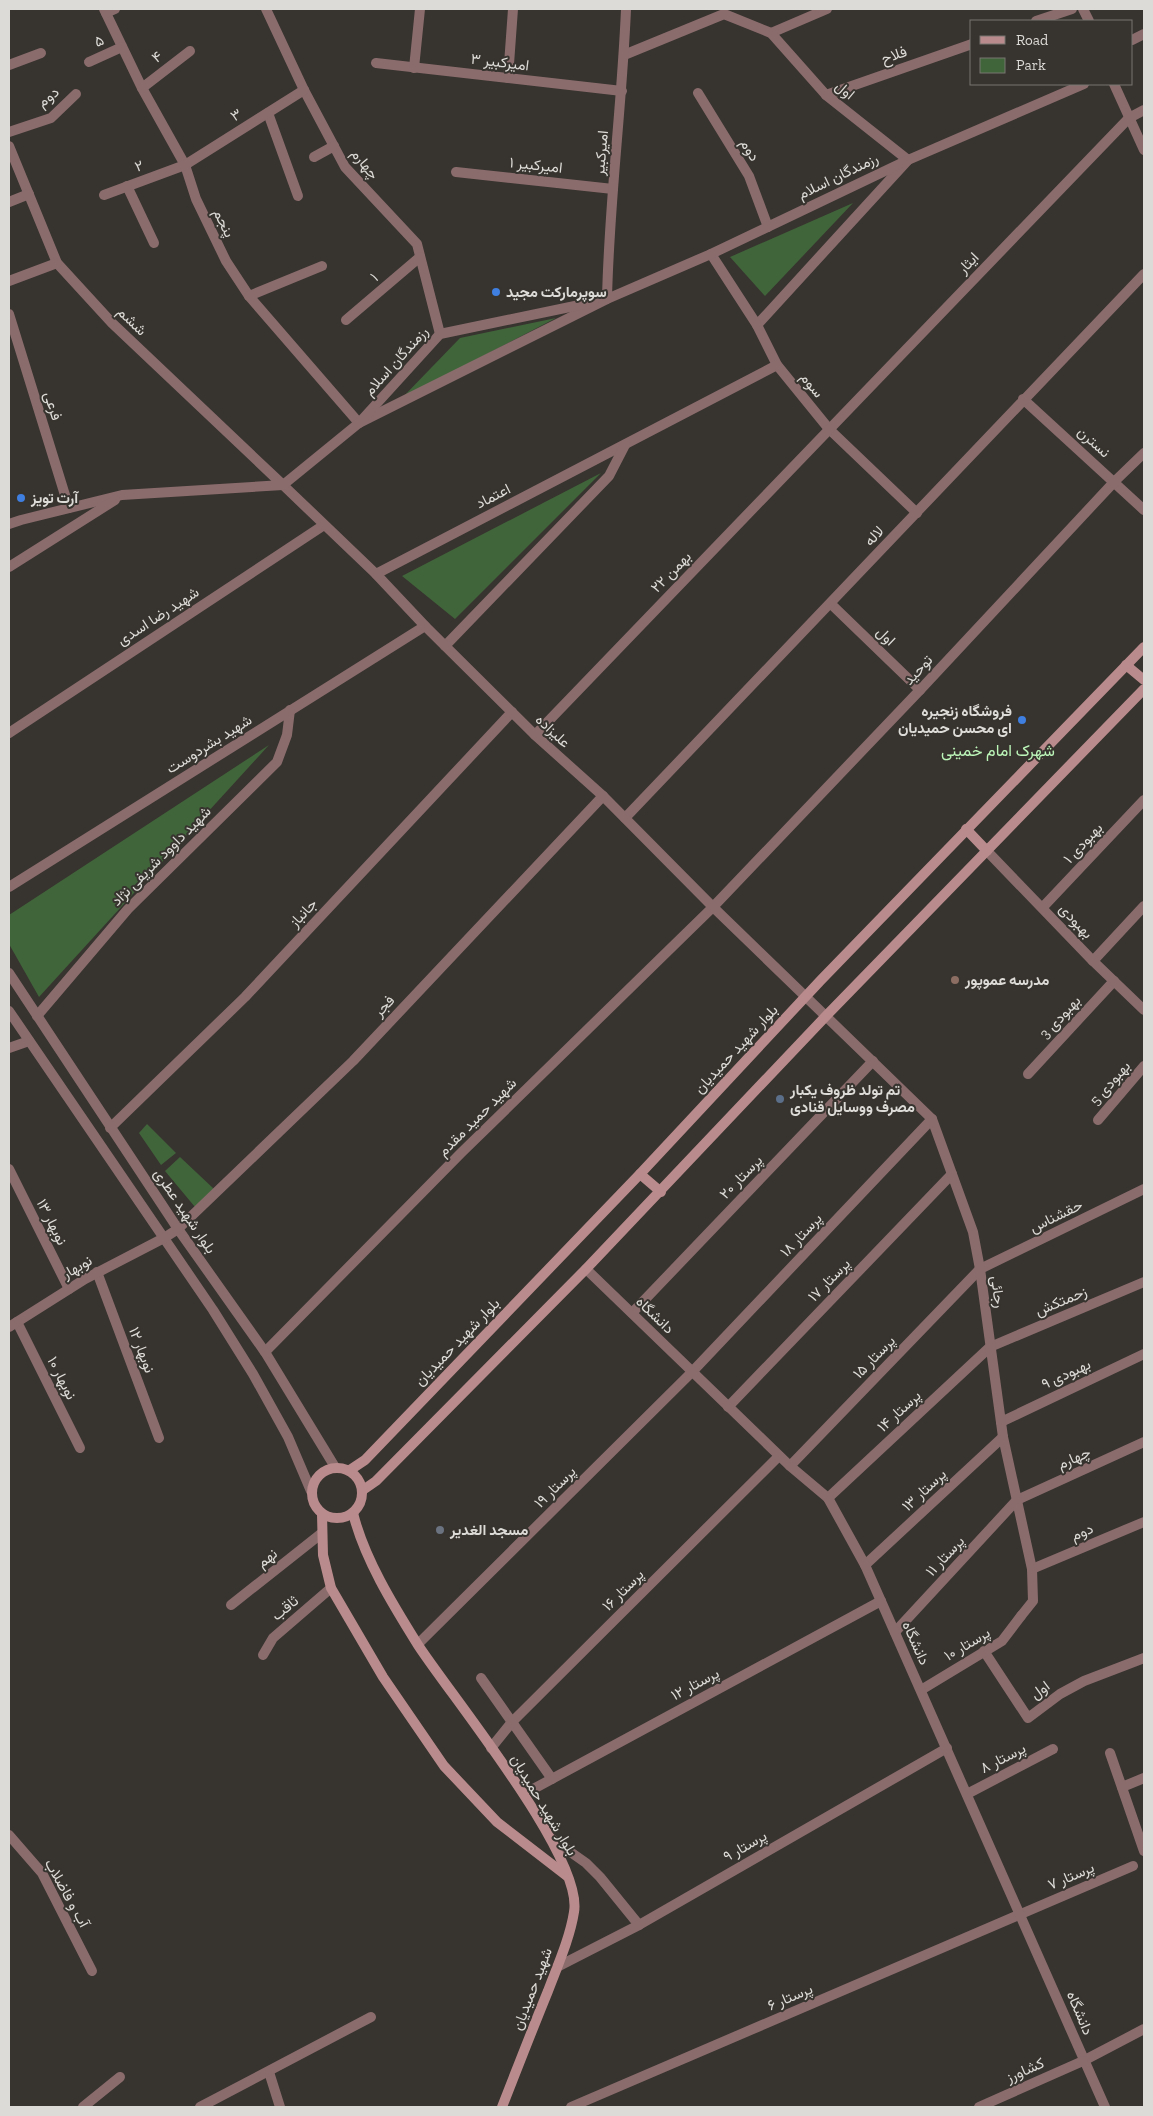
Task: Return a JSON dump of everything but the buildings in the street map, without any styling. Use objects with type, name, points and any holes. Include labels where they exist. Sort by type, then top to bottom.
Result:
[{"type":"main road","name":"بلوار شهید حمیدیان","points":[[350,1470],[371,1454],[640,1174],[806,996],[1144,647]]},
{"type":"main road","points":[[1126,665],[1144,680]]},
{"type":"main road","points":[[363,1490],[376,1481],[586,1269],[826,1016],[1144,689]]},
{"type":"main road","points":[[966,830],[987,851]]},
{"type":"main road","points":[[640,1174],[661,1192]]},
{"type":"main road","points":[[335,1467],[350,1470],[359,1478],[363,1490],[359,1507],[353,1513],[339,1518],[322,1514],[315,1505],[311,1492],[316,1479],[321,1473],[335,1467]]},
{"type":"main road","name":"بلوار شهید حمیدیان","points":[[353,1513],[368,1558],[418,1644],[524,1794],[552,1840],[570,1878]]},
{"type":"main road","name":"بلوار شهید حمیدیان","points":[[322,1514],[323,1555],[331,1588],[383,1678],[444,1766],[497,1822],[570,1878]]},
{"type":"main road","name":"شهید حمیدیان","points":[[502,2107],[557,1967],[575,1911],[570,1878]]},
{"type":"street","name":"چهارم","points":[[266,9],[304,90],[345,166],[417,244],[440,334]]},
{"type":"street","points":[[414,68],[420,9]]},
{"type":"street","points":[[508,78],[513,9]]},
{"type":"street","name":"امیرکبیر","points":[[607,299],[608,243],[622,92],[626,9]]},
{"type":"street","points":[[624,55],[724,14],[771,33],[827,9]]},
{"type":"street","points":[[1039,20],[1072,9]]},
{"type":"street","name":"پنجم","points":[[108,10],[122,47],[142,88],[185,165],[196,200],[222,252],[249,296],[359,423]]},
{"type":"street","name":"اول","points":[[771,33],[826,95],[908,160]]},
{"type":"street","name":"فلاح","points":[[826,95],[970,45]]},
{"type":"street","name":"۵","points":[[89,62],[122,47]]},
{"type":"street","name":"۴","points":[[142,88],[190,51]]},
{"type":"street","points":[[9,65],[41,53]]},
{"type":"street","name":"امیرکبیر ۳","points":[[376,63],[622,92]]},
{"type":"street","name":"رزمندگان اسلام","points":[[359,423],[607,299],[711,254],[908,160],[1082,85]]},
{"type":"street","points":[[1114,85],[1144,150]]},
{"type":"street","name":"۳","points":[[185,165],[304,90]]},
{"type":"street","name":"دوم","points":[[698,93],[748,176],[768,227]]},
{"type":"street","name":"دوم","points":[[9,132],[51,118],[76,94]]},
{"type":"street","name":"ایثار","points":[[829,429],[1129,118],[1144,110]]},
{"type":"street","points":[[268,112],[298,196]]},
{"type":"street","name":"ششم","points":[[9,146],[57,263],[112,323],[283,485]]},
{"type":"street","points":[[314,157],[334,146]]},
{"type":"street","points":[[757,325],[908,160]]},
{"type":"street","name":"۲","points":[[104,195],[185,165]]},
{"type":"street","name":"امیرکبیر ۱","points":[[456,172],[613,189]]},
{"type":"street","points":[[127,186],[154,243]]},
{"type":"street","points":[[9,202],[29,194]]},
{"type":"street","name":"سوم","points":[[711,254],[757,325],[778,365],[829,429],[917,513]]},
{"type":"street","name":"۱","points":[[346,320],[420,257]]},
{"type":"street","points":[[9,281],[57,263]]},
{"type":"street","points":[[249,296],[322,266]]},
{"type":"street","name":"لاله","points":[[625,818],[1144,274]]},
{"type":"street","name":"رزمندگان اسلام","points":[[283,485],[359,423],[440,334],[607,299]]},
{"type":"street","name":"فرعی","points":[[9,314],[70,508]]},
{"type":"street","name":"اعتماد","points":[[376,574],[778,365]]},
{"type":"street","name":"نسترن","points":[[1023,399],[1115,481],[1144,510]]},
{"type":"street","name":"۲۲ بهمن","points":[[535,735],[829,429]]},
{"type":"street","points":[[445,646],[609,476],[625,445]]},
{"type":"street","name":"توحید","points":[[713,906],[920,690],[1115,481],[1144,453]]},
{"type":"street","points":[[9,524],[122,495],[283,485]]},
{"type":"street","name":"علیزاده","points":[[283,485],[376,574],[424,626],[535,735],[603,796],[826,1016]]},
{"type":"street","points":[[9,567],[122,495]]},
{"type":"street","name":"شهید رضا اسدی","points":[[9,732],[324,525]]},
{"type":"street","name":"اول","points":[[831,604],[920,690]]},
{"type":"street","name":"شهید بشردوست","points":[[9,887],[424,626]]},
{"type":"street","name":"شهید داوود شریفی نژاد","points":[[37,1016],[128,909],[277,762],[287,735],[290,710]]},
{"type":"street","name":"جانباز","points":[[110,1128],[245,997],[512,712]]},
{"type":"street","name":"فجر","points":[[164,1238],[178,1229],[353,1061],[603,796]]},
{"type":"street","name":"بهبودی ۱","points":[[1043,907],[1144,800]]},
{"type":"street","name":"بهبودی","points":[[987,851],[1093,961],[1143,1005]]},
{"type":"street","name":"شهید حمید مقدم","points":[[265,1352],[461,1153],[713,906]]},
{"type":"street","points":[[1093,961],[1144,906]]},
{"type":"street","name":"بلوار شهید عطری","points":[[9,973],[178,1229],[265,1352],[335,1467]]},
{"type":"street","name":"بهبودی 3","points":[[1028,1074],[1114,981]]},
{"type":"street","points":[[9,1011],[213,1310],[253,1374],[288,1437],[311,1492]]},
{"type":"street","name":"رجائی","points":[[826,1016],[932,1119],[973,1232],[980,1269],[1003,1437],[1032,1569],[1033,1601],[1021,1616]]},
{"type":"street","points":[[9,1048],[29,1041]]},
{"type":"street","name":"پرستار ۲۰","points":[[632,1313],[873,1061]]},
{"type":"street","name":"بهبودی 5","points":[[1098,1120],[1144,1066]]},
{"type":"street","name":"پرستار ۱۸","points":[[692,1372],[932,1119]]},
{"type":"street","name":"نوبهار ۱۳","points":[[9,1168],[69,1289]]},
{"type":"street","name":"پرستار ۱۷","points":[[728,1407],[952,1174]]},
{"type":"street","name":"حقشناس","points":[[980,1269],[1144,1189]]},
{"type":"street","name":"نوبهار","points":[[13,1325],[97,1272],[164,1238]]},
{"type":"street","name":"دانشگاه","points":[[586,1269],[779,1456],[828,1498],[865,1565],[1105,2107]]},
{"type":"street","name":"پرستار ۱۵","points":[[790,1466],[980,1269]]},
{"type":"street","name":"نوبهار ۱۲","points":[[97,1272],[159,1438]]},
{"type":"street","name":"زحمتکش","points":[[990,1347],[1144,1282]]},
{"type":"street","name":"نوبهار ۱۰","points":[[13,1325],[80,1448]]},
{"type":"street","name":"پرستار ۱۴","points":[[828,1498],[990,1347]]},
{"type":"street","name":"بهبودی ۹","points":[[1001,1422],[1144,1354]]},
{"type":"street","name":"پرستار ۱۹","points":[[418,1644],[692,1372]]},
{"type":"street","name":"پرستار ۱۳","points":[[865,1565],[1003,1437]]},
{"type":"street","name":"چهارم","points":[[1017,1500],[1144,1442]]},
{"type":"street","name":"پرستار ۱۶","points":[[491,1748],[512,1722],[779,1456]]},
{"type":"street","name":"پرستار ۱۱","points":[[895,1632],[1017,1500]]},
{"type":"street","name":"دوم","points":[[1032,1569],[1144,1522]]},
{"type":"street","name":"نهم","points":[[231,1605],[322,1534]]},
{"type":"street","name":"ثاقب","points":[[263,1655],[273,1638],[331,1588]]},
{"type":"street","name":"پرستار ۱۲","points":[[524,1794],[881,1601]]},
{"type":"street","name":"پرستار ۱۰","points":[[921,1690],[1002,1641],[1021,1616]]},
{"type":"street","name":"اول","points":[[984,1651],[1028,1718],[1060,1694],[1144,1658]]},
{"type":"street","points":[[481,1678],[552,1779]]},
{"type":"street","name":"پرستار ۹","points":[[557,1967],[639,1925],[946,1748]]},
{"type":"street","name":"پرستار ۸","points":[[967,1794],[1053,1749]]},
{"type":"street","points":[[1110,1753],[1144,1851]]},
{"type":"street","points":[[1122,1787],[1144,1778]]},
{"type":"street","name":"آب و فاضلاب","points":[[9,1835],[42,1873],[92,1971]]},
{"type":"street","points":[[552,1840],[593,1870],[639,1925]]},
{"type":"street","name":"پرستار ۷","points":[[1021,1914],[1133,1866]]},
{"type":"street","name":"پرستار ۶","points":[[571,2107],[1021,1914]]},
{"type":"street","points":[[200,2107],[371,2018]]},
{"type":"street","name":"کشاورز","points":[[979,2107],[1084,2061],[1144,2030]]},
{"type":"street","points":[[269,2072],[280,2107]]},
{"type":"street","points":[[83,2107],[120,2077]]},
{"type":"green space","points":[[853,203],[765,296],[730,257]]},
{"type":"green space","points":[[556,318],[402,398],[460,338]]},
{"type":"green space","points":[[601,473],[455,619],[402,576]]},
{"type":"green space","points":[[269,745],[39,997],[9,944],[9,915]]},
{"type":"green space","points":[[147,1124],[176,1153],[161,1165],[139,1133]]},
{"type":"green space","points":[[180,1157],[214,1189],[195,1207],[165,1171]]},
{"type":"place","name":"سوپرمارکت مجید","points":[[496,292]]},
{"type":"place","name":"آرت تویز","points":[[21,498]]},
{"type":"place","name":"فروشگاه زنجیره ای محسن حمیدیان","points":[[1022,720]]},
{"type":"place","name":"مدرسه عموپور","points":[[955,980]]},
{"type":"place","name":"تم تولد ظروف یکبار مصرف ووسایل قنادی","points":[[780,1099]]},
{"type":"place","name":"مسجد الغدیر","points":[[440,1530]]},
{"type":"district","name":"شهرک امام خمینی","points":[[998,750]]}]
